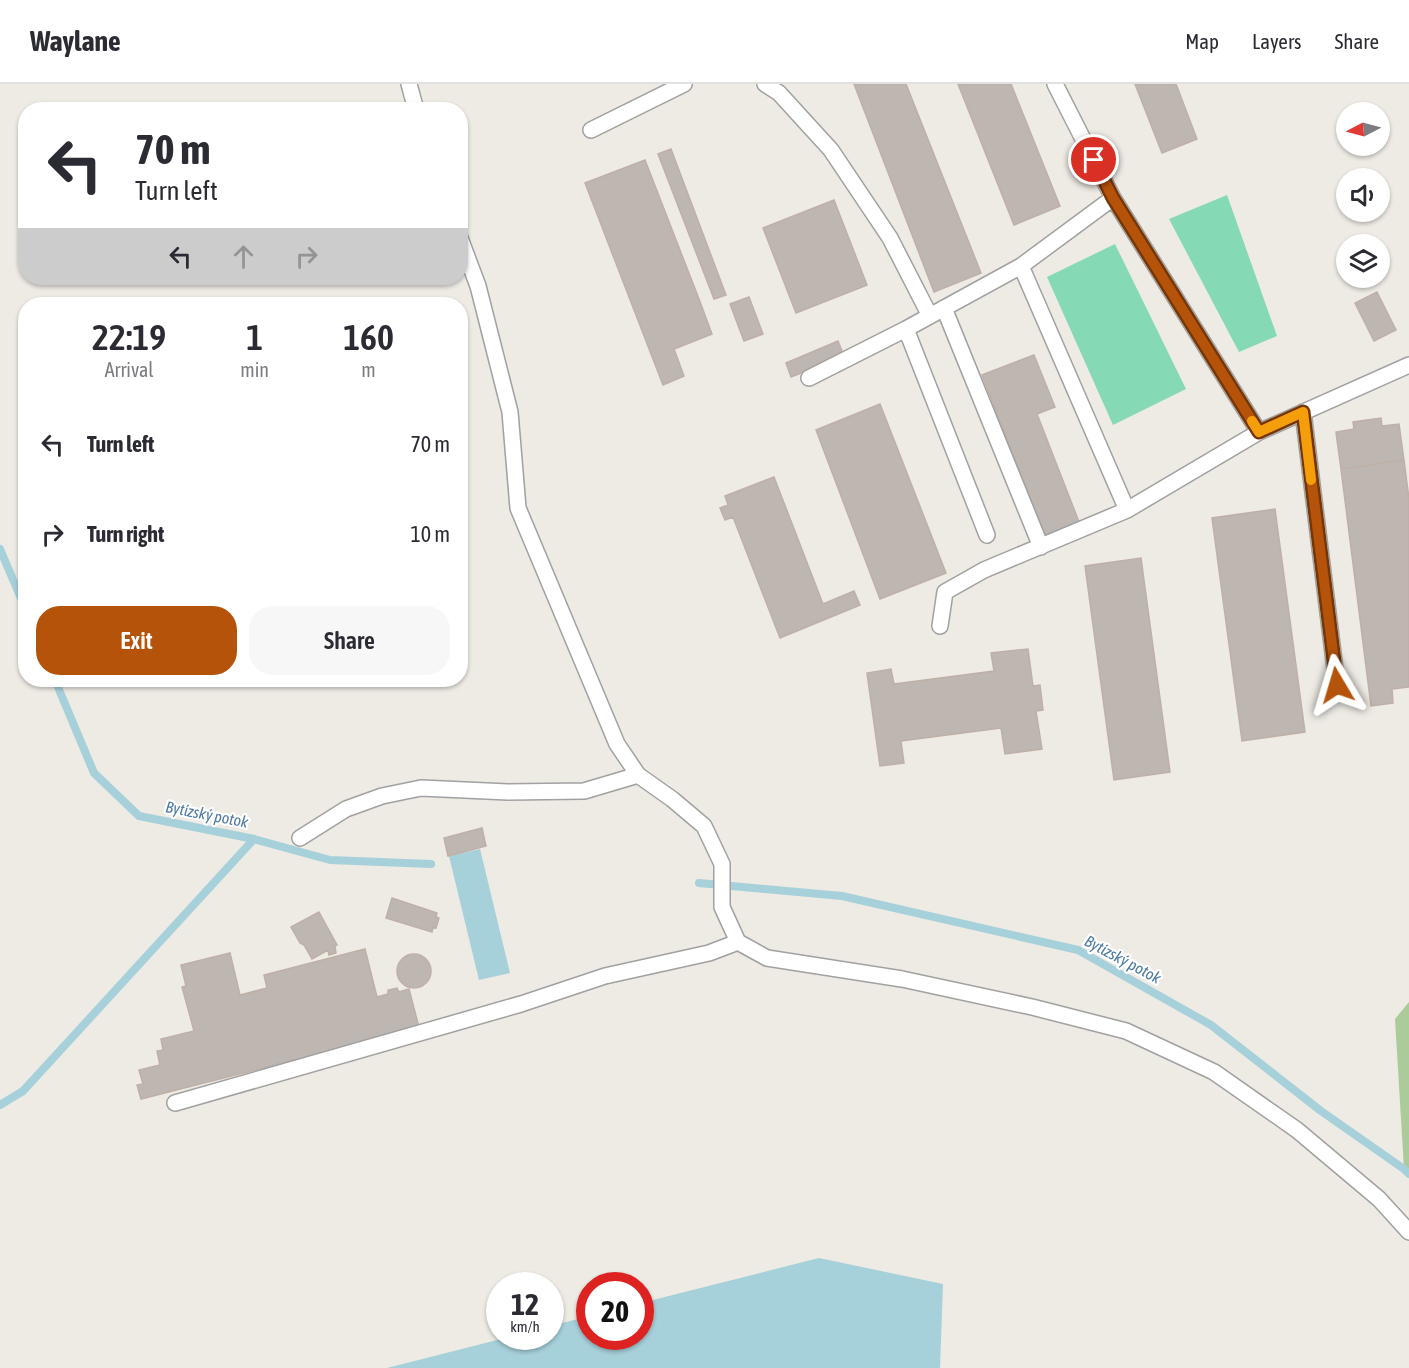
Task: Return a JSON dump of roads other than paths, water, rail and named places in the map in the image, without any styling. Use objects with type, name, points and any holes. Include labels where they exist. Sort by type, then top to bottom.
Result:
[{"type":"lane","points":[[409,84],[414,102]]},
{"type":"lane","points":[[591,130],[684,84]]},
{"type":"lane","points":[[765,84],[779,93],[831,150],[890,238],[930,316]]},
{"type":"lane","points":[[1056,84],[1113,198],[1259,432]]},
{"type":"lane","points":[[809,378],[906,329],[1021,266],[1113,198]]},
{"type":"lane","points":[[468,259],[478,286],[510,412],[518,508],[617,744],[638,775],[704,826],[722,864],[722,906],[738,942],[767,958],[902,979],[1032,1007],[1126,1032],[1214,1072],[1298,1130],[1379,1199],[1409,1232]]},
{"type":"lane","points":[[1021,266],[1127,510]]},
{"type":"lane","points":[[944,308],[1041,547]]},
{"type":"lane","points":[[906,329],[987,535]]},
{"type":"lane","points":[[940,626],[945,592],[984,570],[1127,510],[1259,432],[1409,365]]},
{"type":"lane","points":[[1303,412],[1337,685]]},
{"type":"lane","points":[[300,838],[346,809],[382,796],[421,788],[508,792],[584,791],[638,775]]},
{"type":"lane","points":[[176,1103],[521,1004],[605,976],[710,953],[738,942]]},
{"type":"water","points":[[480,849],[510,973],[479,980],[449,856]]},
{"type":"water","points":[[819,1258],[943,1284],[940,1368],[387,1368],[486,1343],[486,1350],[564,1350],[564,1323],[576,1319],[576,1350],[654,1350],[654,1300]]},
{"type":"waterway","name":"Bytízský potok","points":[[0,549],[18,591]]},
{"type":"waterway","name":"Bytízský potok","points":[[58,687],[94,773],[139,816],[254,839],[330,860],[431,864]]},
{"type":"waterway","points":[[0,1105],[23,1091],[254,839]]},
{"type":"waterway","name":"Bytízský potok","points":[[699,883],[842,896],[1078,950],[1211,1025],[1321,1111],[1409,1174]]}]
